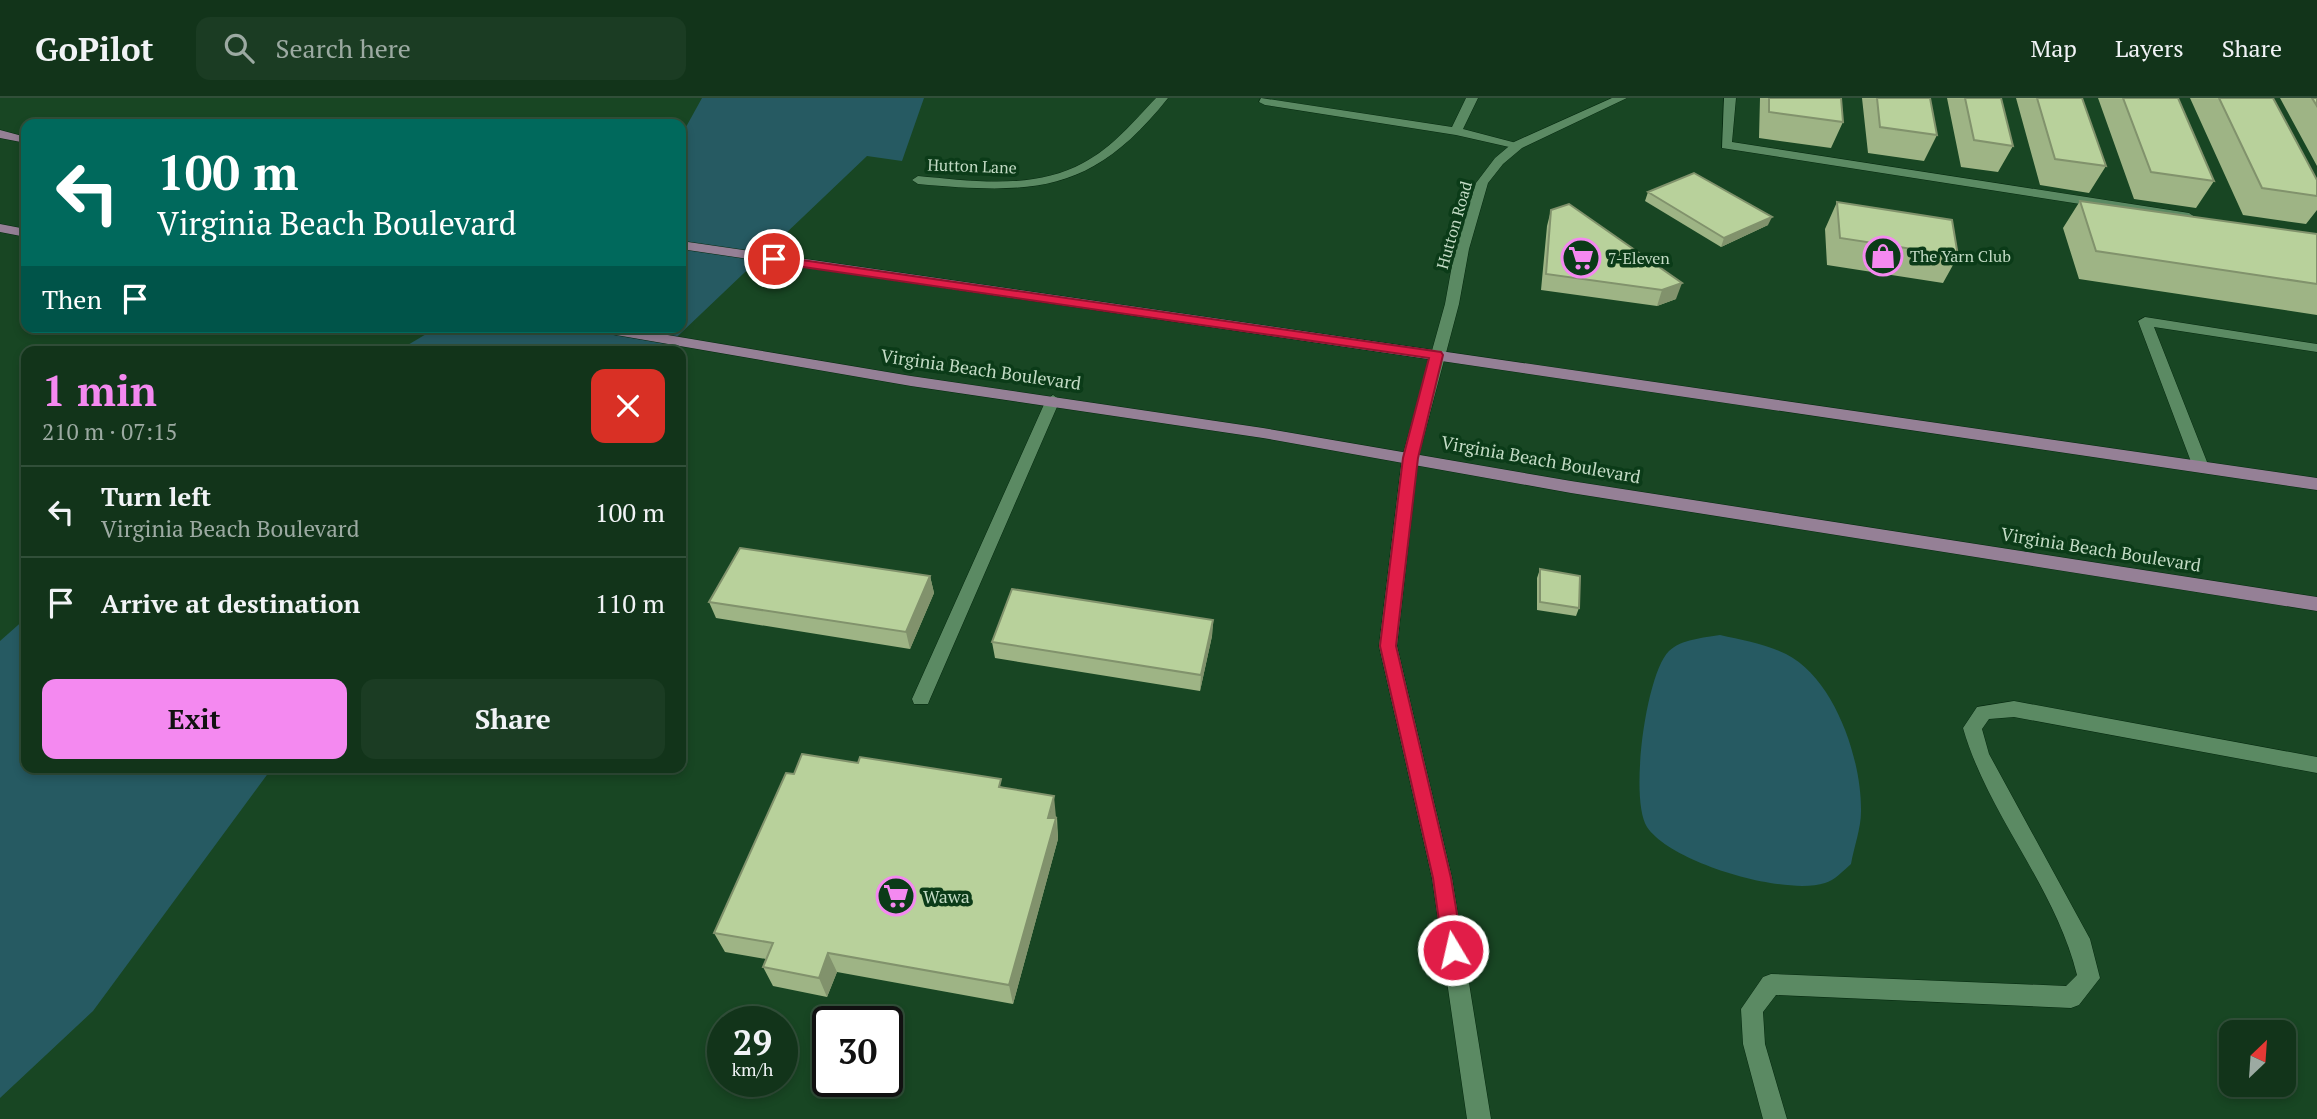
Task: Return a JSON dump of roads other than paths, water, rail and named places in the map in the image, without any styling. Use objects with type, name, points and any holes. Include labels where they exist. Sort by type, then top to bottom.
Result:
[{"type":"main road","points":[[0,134],[21,138]]},
{"type":"main road","points":[[0,228],[21,232]]},
{"type":"main road","points":[[686,246],[2317,484]]},
{"type":"main road","name":"Virginia Beach Boulevard","points":[[628,333],[1410,458],[1572,487],[2317,604]]},
{"type":"street","name":"Hutton Lane","points":[[918,180],[1006,185],[1054,178],[1084,167],[1108,153],[1162,98]]},
{"type":"street","points":[[1268,98],[1265,102],[1456,131],[1518,145]]},
{"type":"street","points":[[1456,131],[1472,98]]},
{"type":"street","name":"Hutton Road","points":[[1479,1119],[1442,878],[1388,646],[1410,458],[1452,304],[1462,249],[1482,183],[1499,161],[1518,145],[1621,98]]},
{"type":"street","points":[[1730,98],[1726,145],[2207,219]]},
{"type":"street","points":[[2201,467],[2145,321],[2317,348]]},
{"type":"street","points":[[921,699],[1053,400]]},
{"type":"street","points":[[1775,1119],[1754,1044],[1752,1009],[1771,984],[2071,997],[2089,978],[2079,939],[1980,755],[1972,728],[1984,712],[2014,709],[2317,765]]},
{"type":"water","points":[[702,98],[924,98],[902,161],[867,156],[686,328],[686,127]]},
{"type":"water","points":[[428,333],[681,333],[667,346],[406,346]]},
{"type":"water","points":[[21,622],[21,773],[268,773],[93,1011],[0,1098],[0,641]]},
{"type":"water","points":[[1720,635],[1770,648],[1786,654],[1803,666],[1819,682],[1832,701],[1842,723],[1857,769],[1861,818],[1851,864],[1828,882],[1807,886],[1784,885],[1730,873],[1679,853],[1647,827],[1642,812],[1640,765],[1653,684],[1661,664],[1674,647]]},
{"type":"place","name":"The Yarn Club","points":[[1883,256]]},
{"type":"place","name":"7-Eleven","points":[[1581,258]]},
{"type":"place","name":"Wawa","points":[[896,896]]}]
